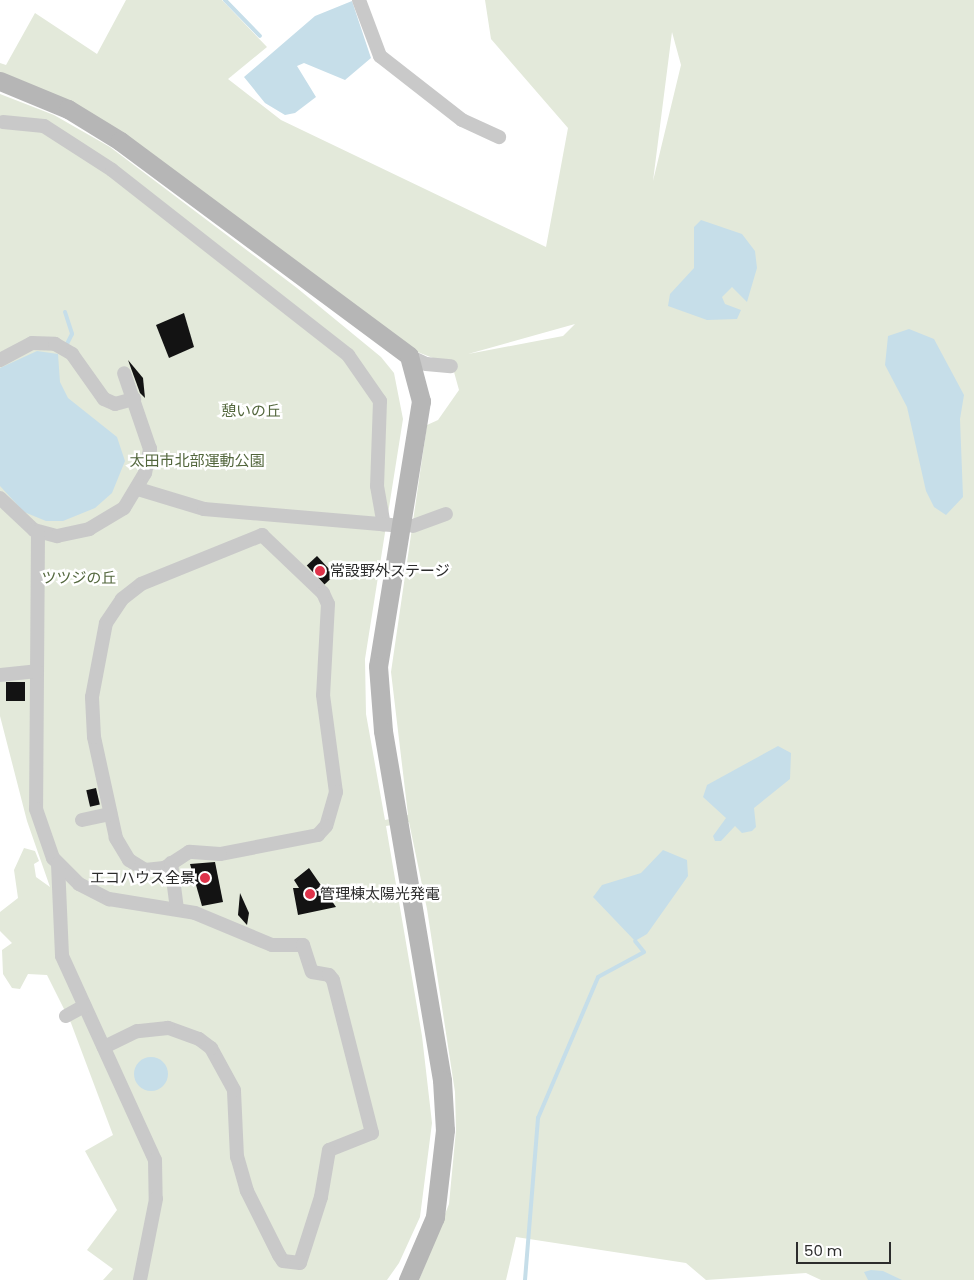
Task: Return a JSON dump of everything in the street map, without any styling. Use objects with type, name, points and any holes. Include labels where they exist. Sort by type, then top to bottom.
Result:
[{"type":"street","points":[[359,0],[380,56],[462,120],[499,137]]},
{"type":"street","points":[[0,81],[68,109],[120,141],[409,356],[426,364],[451,366]]},
{"type":"street","points":[[2,122],[44,126],[112,170],[348,355],[380,401],[376,479],[388,524],[204,509],[138,489]]},
{"type":"street","points":[[0,360],[32,343],[55,344],[72,354],[104,399],[115,404],[134,399]]},
{"type":"street","points":[[408,1280],[435,1217],[445,1130],[442,1080],[382,730],[378,666],[421,401],[409,356]]},
{"type":"street","points":[[0,498],[38,532],[66,536],[89,529],[124,508],[138,489],[150,449],[124,373]]},
{"type":"street","points":[[412,526],[446,514]]},
{"type":"street","points":[[38,532],[36,809],[42,835],[58,864],[101,896],[177,909],[227,924],[258,941],[304,945],[312,972],[329,975],[333,980],[372,1133],[329,1150],[319,1206],[300,1263],[283,1261],[247,1191],[237,1157],[234,1090],[211,1048],[199,1038],[168,1028],[137,1031],[104,1046]]},
{"type":"street","points":[[267,535],[323,593],[328,604],[323,695],[335,797],[318,835],[220,854],[189,852],[171,863],[151,872],[129,860],[110,814],[94,737],[92,697],[110,614],[140,584],[267,535]]},
{"type":"street","points":[[0,676],[37,671]]},
{"type":"street","points":[[82,820],[110,814]]},
{"type":"street","points":[[171,863],[177,909]]},
{"type":"street","points":[[58,864],[59,943],[84,1006],[155,1160],[156,1199],[140,1280]]},
{"type":"street","points":[[66,1016],[84,1006]]},
{"type":"green space","points":[[126,0],[222,0],[267,47],[228,79],[281,120],[546,247],[568,128],[491,39],[485,0],[974,0],[974,1280],[821,1280],[806,1273],[706,1280],[686,1263],[516,1237],[506,1280],[419,1280],[449,1204],[456,1130],[455,1092],[427,909],[409,822],[386,826],[422,1036],[432,1123],[420,1217],[399,1263],[387,1280],[103,1280],[113,1269],[87,1250],[117,1210],[85,1151],[113,1135],[71,1023],[47,975],[28,974],[20,989],[12,988],[3,974],[2,950],[12,943],[0,931],[0,912],[18,898],[14,870],[24,848],[35,851],[39,861],[34,864],[36,877],[50,887],[27,821],[0,716],[0,94],[54,115],[110,147],[297,288],[381,357],[394,373],[403,419],[365,659],[366,714],[385,820],[408,815],[391,672],[427,425],[438,420],[459,390],[454,372],[438,360],[397,344],[252,233],[0,76],[0,63],[6,65],[35,13],[97,54]],"holes":[[[672,32],[681,65],[653,181]],[[575,324],[563,336],[468,354]]]},
{"type":"water","points":[[352,1],[371,58],[345,80],[304,63],[297,66],[316,97],[295,113],[285,115],[265,103],[244,77],[315,16]]},
{"type":"water","points":[[701,220],[742,234],[755,251],[757,268],[747,302],[732,287],[722,297],[725,304],[741,310],[737,319],[707,320],[668,306],[670,294],[694,268],[694,227]]},
{"type":"water","points":[[909,329],[934,339],[964,395],[960,419],[963,497],[946,515],[934,507],[926,491],[907,407],[885,365],[888,336]]},
{"type":"water","points":[[37,351],[58,354],[60,382],[68,398],[117,437],[125,461],[112,493],[95,508],[63,521],[46,521],[24,512],[0,486],[0,368]]},
{"type":"water","points":[[778,746],[791,753],[790,779],[754,808],[756,827],[752,831],[742,833],[735,826],[721,841],[715,841],[713,836],[726,818],[703,797],[707,785]]},
{"type":"water","points":[[663,850],[687,860],[688,876],[647,934],[635,941],[593,897],[602,885],[641,873]]},
{"type":"water","points":[[151,1057],[163,1062],[168,1074],[163,1086],[151,1091],[139,1086],[134,1074],[139,1062]]},
{"type":"water","points":[[871,1270],[883,1271],[902,1280],[868,1280],[864,1272]]},
{"type":"building","points":[[184,313],[194,347],[169,358],[156,325]]},
{"type":"building","points":[[128,360],[143,378],[145,398],[140,393]]},
{"type":"building","name":"常設野外ステージ","points":[[317,556],[335,575],[324,585],[307,566]]},
{"type":"building","points":[[6,682],[25,682],[25,701],[6,701]]},
{"type":"building","points":[[96,788],[100,805],[90,807],[86,790]]},
{"type":"building","name":"エコハウス全景","points":[[215,862],[223,902],[202,906],[190,864]]},
{"type":"building","name":"管理棟太陽光発電","points":[[309,868],[336,907],[298,915],[293,888],[299,888],[294,880]]},
{"type":"building","points":[[240,893],[249,913],[247,925],[238,915]]},
{"type":"waterway","points":[[225,0],[260,36]]},
{"type":"waterway","points":[[65,312],[72,334],[66,346]]},
{"type":"waterway","points":[[525,1280],[538,1118],[598,977],[644,952],[635,941]]},
{"type":"place","name":"常設野外ステージ","points":[[320,571]]},
{"type":"place","name":"エコハウス全景","points":[[205,878]]},
{"type":"place","name":"管理棟太陽光発電","points":[[310,894]]},
{"type":"park label","name":"憩いの丘","points":[[251,411]]},
{"type":"park label","name":"太田市北部運動公園","points":[[197,461]]},
{"type":"park label","name":"ツツジの丘","points":[[79,578]]}]
